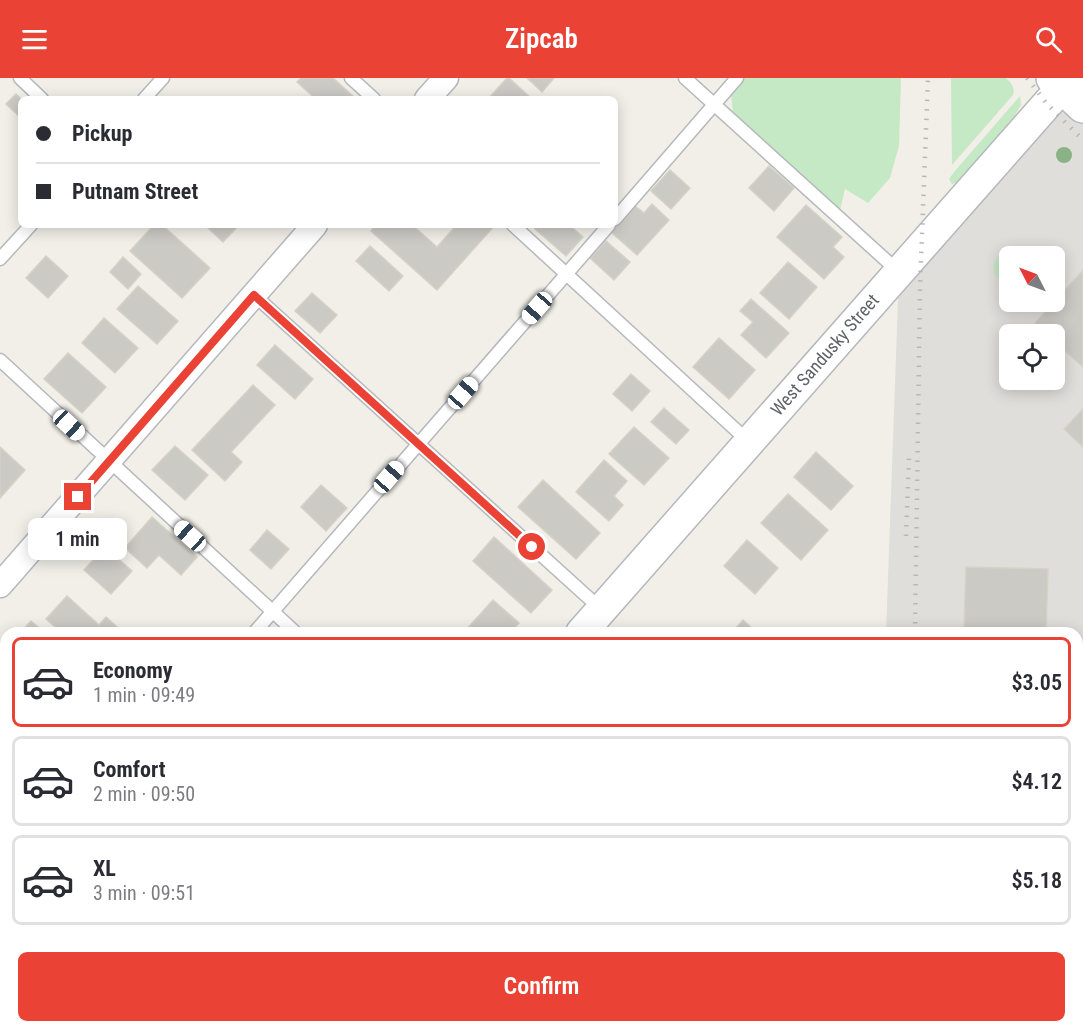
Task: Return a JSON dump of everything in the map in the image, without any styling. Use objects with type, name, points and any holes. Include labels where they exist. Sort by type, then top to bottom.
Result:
[{"type":"street","points":[[430,96],[446,78]]},
{"type":"street","name":"West Sandusky Street","points":[[586,627],[899,272],[1067,87]]},
{"type":"street","points":[[0,585],[312,228]]},
{"type":"lane","points":[[20,78],[39,96]]},
{"type":"lane","points":[[147,96],[163,78]]},
{"type":"lane","points":[[351,78],[371,96]]},
{"type":"lane","points":[[685,78],[899,272]]},
{"type":"lane","points":[[618,216],[737,78]]},
{"type":"lane","points":[[0,259],[28,228]]},
{"type":"lane","points":[[516,228],[749,442]]},
{"type":"lane","points":[[259,627],[606,228]]},
{"type":"lane","points":[[254,295],[602,610]]},
{"type":"lane","points":[[0,360],[290,627]]},
{"type":"shaded area","points":[[1062,86],[1083,106],[1083,627],[886,627],[899,272]]},
{"type":"green space","points":[[744,78],[901,78],[899,146],[890,178],[868,203],[845,189],[840,210],[733,113],[731,94]]},
{"type":"green space","points":[[951,78],[1006,78],[1014,90],[1013,95],[952,165]]},
{"type":"green space","points":[[1020,96],[1021,105],[1015,115],[961,181],[952,184],[949,179],[954,172]]},
{"type":"green space","points":[[999,255],[999,279],[993,266]]},
{"type":"building","points":[[301,78],[333,78],[353,96],[313,96],[297,82]]},
{"type":"building","points":[[509,78],[529,96],[491,96]]},
{"type":"building","points":[[527,78],[554,78],[542,92]]},
{"type":"building","points":[[16,94],[18,96],[18,115],[6,104]]},
{"type":"building","points":[[769,166],[794,188],[774,211],[749,188]]},
{"type":"building","points":[[670,170],[690,188],[671,209],[651,191]]},
{"type":"building","points":[[652,204],[669,220],[637,255],[611,232],[618,228],[618,224],[635,206],[644,213]]},
{"type":"building","points":[[806,205],[842,237],[833,247],[844,257],[824,279],[777,237]]},
{"type":"building","points":[[151,228],[165,228],[210,268],[182,298],[130,251]]},
{"type":"building","points":[[208,228],[236,228],[223,242]]},
{"type":"building","points":[[374,228],[415,228],[437,247],[454,228],[492,228],[437,290],[371,231]]},
{"type":"building","points":[[572,228],[583,237],[566,256],[535,229]]},
{"type":"building","points":[[606,241],[630,262],[614,280],[590,258]]},
{"type":"building","points":[[370,246],[403,276],[389,291],[356,261]]},
{"type":"building","points":[[46,256],[68,276],[48,298],[26,278]]},
{"type":"building","points":[[123,257],[141,274],[128,289],[110,272]]},
{"type":"building","points":[[788,262],[817,287],[789,319],[760,293]]},
{"type":"building","points":[[1083,270],[1083,367],[1065,351],[1065,324],[1035,323],[1045,312],[1065,312],[1065,290]]},
{"type":"building","points":[[138,286],[178,321],[157,344],[117,309]]},
{"type":"building","points":[[312,293],[337,315],[320,333],[295,311]]},
{"type":"building","points":[[751,299],[789,333],[766,358],[741,335],[753,322],[740,311]]},
{"type":"building","points":[[104,318],[138,348],[115,373],[82,343]]},
{"type":"building","points":[[719,338],[755,370],[729,399],[693,367]]},
{"type":"building","points":[[275,345],[313,379],[295,399],[257,365]]},
{"type":"building","points":[[68,353],[106,387],[82,413],[44,379]]},
{"type":"building","points":[[631,374],[650,391],[632,411],[613,394]]},
{"type":"building","points":[[253,385],[275,405],[231,452],[242,462],[225,481],[192,450]]},
{"type":"building","points":[[664,408],[689,430],[676,444],[651,422]]},
{"type":"building","points":[[1083,409],[1083,447],[1064,429]]},
{"type":"building","points":[[634,427],[669,458],[644,485],[609,454]]},
{"type":"building","points":[[175,446],[208,475],[185,500],[152,470]]},
{"type":"building","points":[[0,447],[25,470],[0,498]]},
{"type":"building","points":[[816,452],[853,486],[831,510],[794,477]]},
{"type":"building","points":[[604,460],[627,481],[614,496],[623,505],[609,521],[576,492]]},
{"type":"building","points":[[543,480],[600,533],[576,559],[518,507]]},
{"type":"building","points":[[321,485],[347,508],[326,531],[301,507]]},
{"type":"building","points":[[788,494],[828,530],[801,560],[761,523]]},
{"type":"building","points":[[152,517],[197,557],[181,575],[159,555],[147,568],[125,548]]},
{"type":"building","points":[[267,530],[289,549],[271,569],[250,550]]},
{"type":"building","points":[[494,537],[552,590],[531,613],[473,561]]},
{"type":"building","points":[[747,540],[778,568],[755,594],[724,566]]},
{"type":"building","points":[[105,547],[132,571],[111,594],[84,570]]},
{"type":"building","points":[[966,567],[1048,569],[1046,627],[964,627]]},
{"type":"building","points":[[67,596],[99,625],[106,617],[117,627],[55,627],[46,619]]},
{"type":"building","points":[[493,600],[519,623],[515,627],[469,627]]},
{"type":"building","points":[[743,620],[751,627],[737,627]]},
{"type":"building","points":[[31,621],[38,627],[26,627]]},
{"type":"railway","points":[[915,627],[920,287],[928,78]]},
{"type":"railway","points":[[1027,78],[1047,104],[1083,140]]},
{"type":"railway","points":[[906,536],[909,458]]},
{"type":"route","points":[[78,497],[254,295],[532,547]]}]
